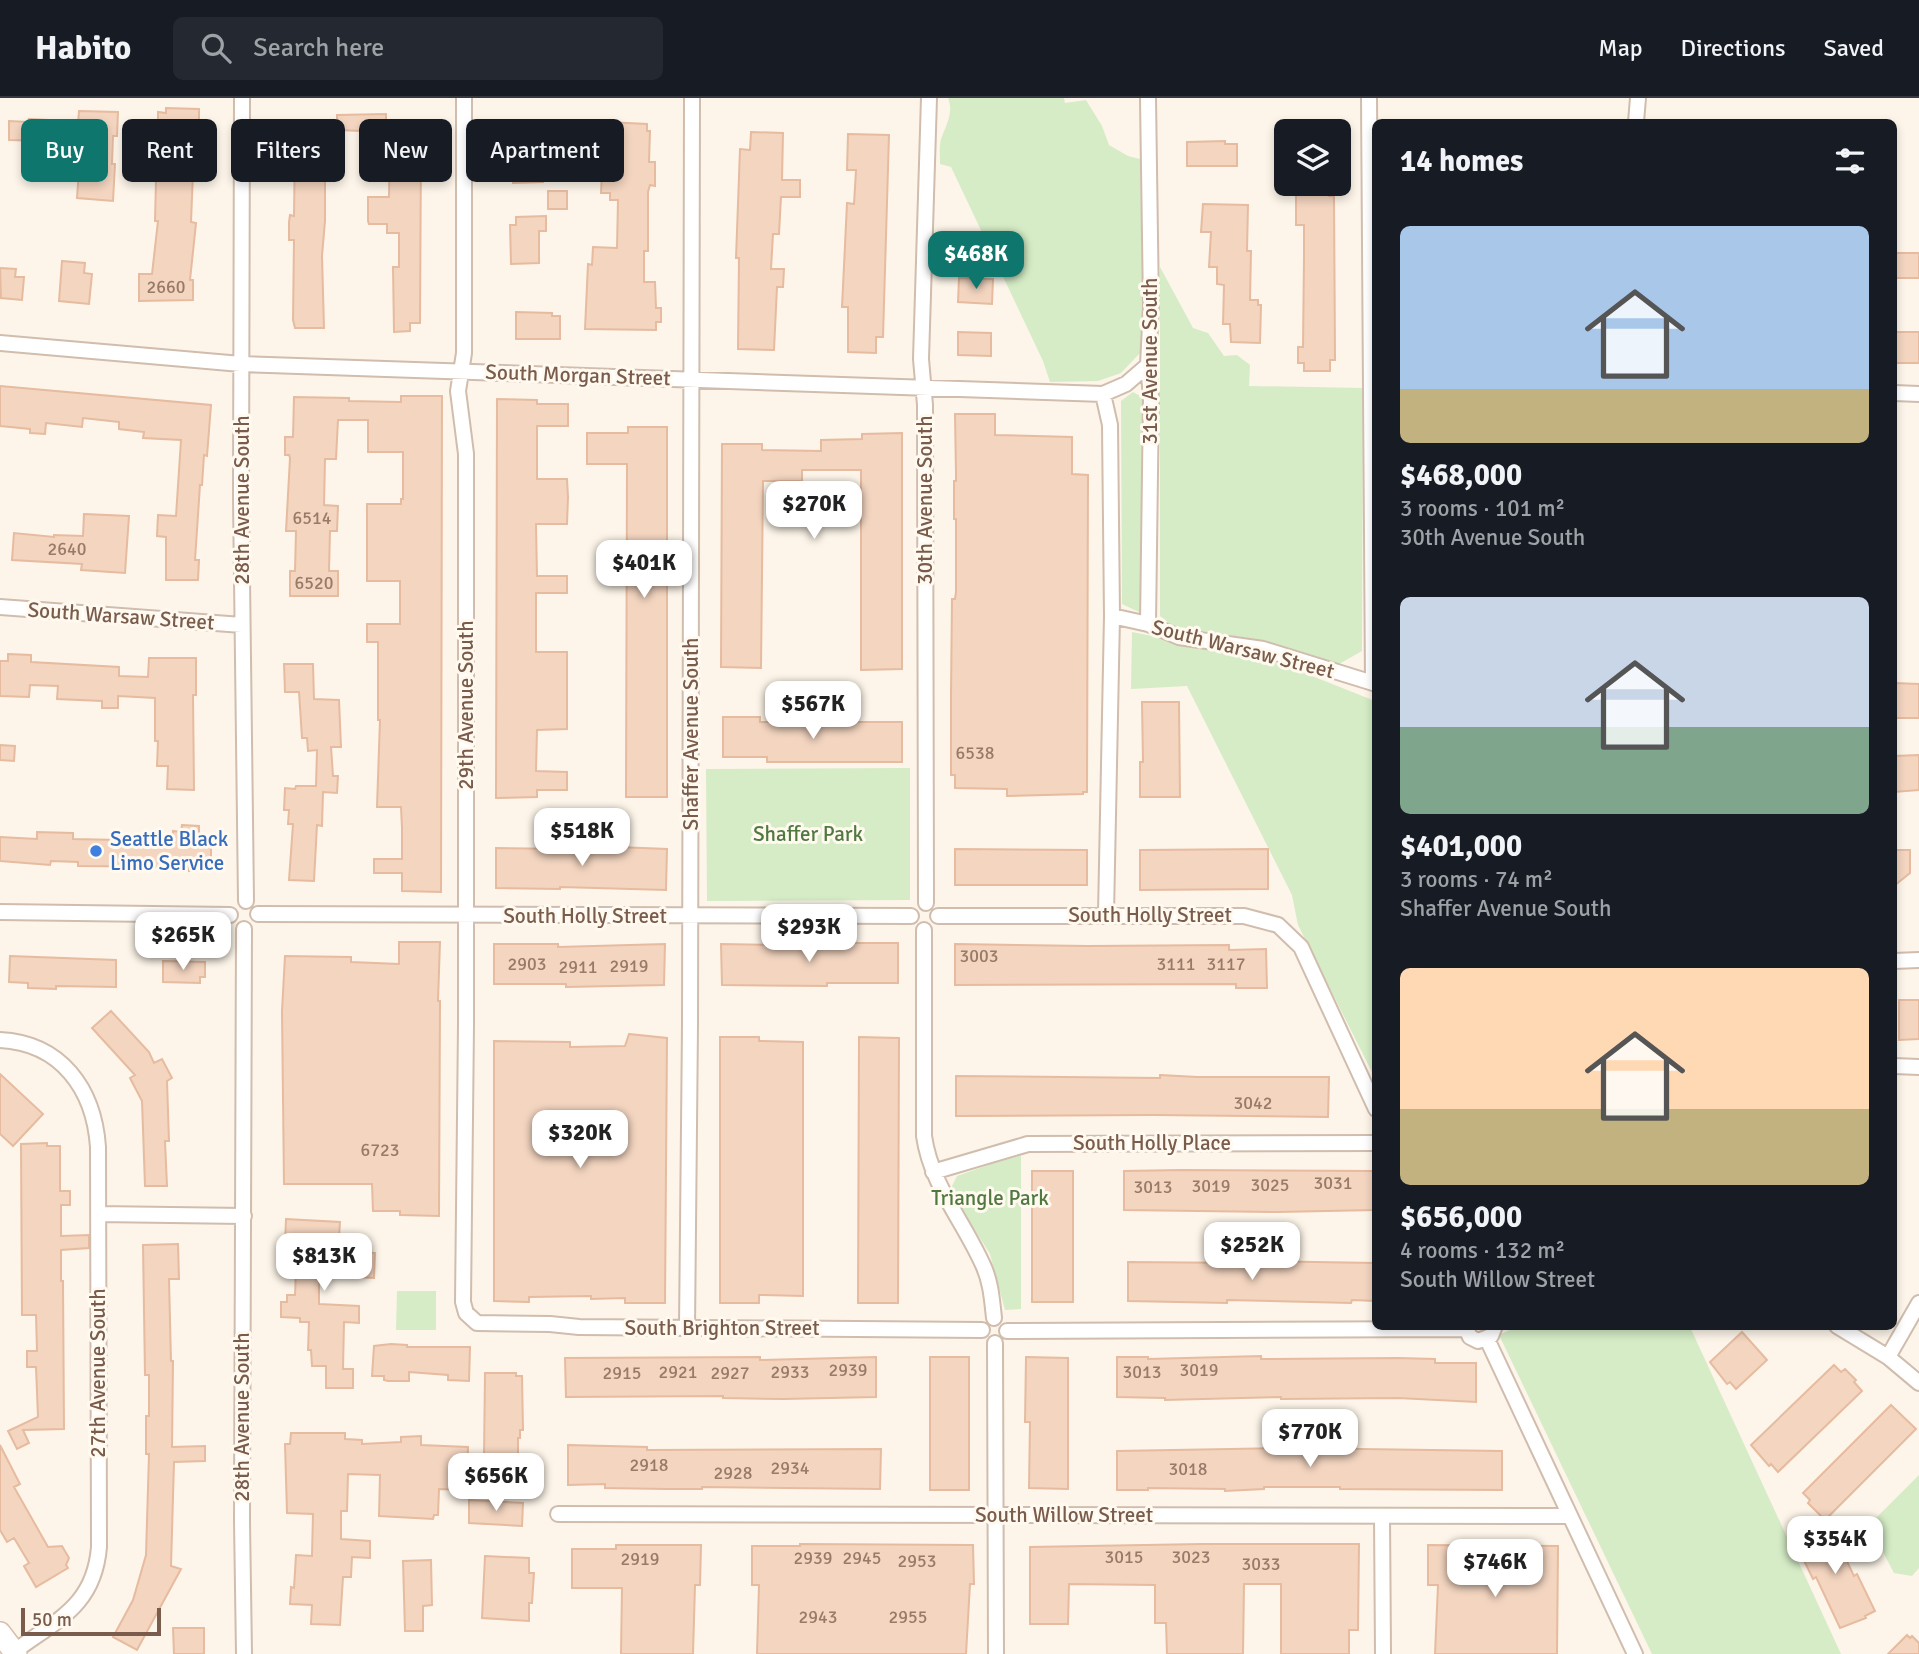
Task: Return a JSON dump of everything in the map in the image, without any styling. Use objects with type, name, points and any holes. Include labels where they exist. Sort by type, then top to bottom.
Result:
[{"type":"main road","points":[[0,1633],[13,1653]]},
{"type":"street","name":"28th Avenue South","points":[[242,98],[242,625],[246,901]]},
{"type":"street","name":"29th Avenue South","points":[[464,98],[464,353],[458,390],[466,454],[463,1302],[466,1313]]},
{"type":"street","name":"Shaffer Avenue South","points":[[687,1328],[692,98]]},
{"type":"street","name":"30th Avenue South","points":[[926,903],[924,386],[921,359],[929,98]]},
{"type":"street","name":"31st Avenue South","points":[[1148,98],[1148,365],[1151,397],[1148,624]]},
{"type":"street","points":[[1369,98],[1372,265]]},
{"type":"street","points":[[1636,119],[1638,98]]},
{"type":"street","name":"South Morgan Street","points":[[0,343],[241,364],[1103,394]]},
{"type":"street","points":[[1103,394],[1126,384],[1148,365]]},
{"type":"street","points":[[1897,393],[1919,394]]},
{"type":"street","name":"31st Avenue South","points":[[1103,394],[1110,425],[1112,616],[1106,914]]},
{"type":"street","name":"South Warsaw Street","points":[[0,607],[242,625]]},
{"type":"street","name":"South Warsaw Street","points":[[1112,616],[1148,624],[1179,637],[1263,649],[1372,683]]},
{"type":"street","points":[[246,901],[253,904],[258,914],[254,925],[244,929],[234,925],[230,915],[235,904],[246,901]]},
{"type":"street","points":[[926,903],[935,909],[937,916],[934,926],[925,930],[915,926],[911,916],[915,906],[926,903]]},
{"type":"street","points":[[0,912],[230,915]]},
{"type":"street","name":"South Holly Street","points":[[258,914],[911,916]]},
{"type":"street","name":"South Holly Street","points":[[937,916],[1244,916],[1278,926],[1301,947],[1372,1100]]},
{"type":"street","name":"28th Avenue South","points":[[244,929],[244,1654]]},
{"type":"street","points":[[925,930],[925,1136],[933,1172],[942,1192],[983,1264],[992,1294],[994,1318]]},
{"type":"street","points":[[1897,961],[1919,960]]},
{"type":"street","name":"27th Avenue South","points":[[0,1040],[22,1042],[39,1048],[60,1063],[84,1090],[91,1106],[97,1137],[97,1567],[86,1592],[75,1606],[13,1653]]},
{"type":"street","points":[[1897,1066],[1919,1066]]},
{"type":"street","name":"South Holly Place","points":[[933,1172],[1028,1144],[1372,1143]]},
{"type":"street","points":[[97,1214],[244,1216]]},
{"type":"street","points":[[1888,1357],[1919,1303]]},
{"type":"street","name":"South Brighton Street","points":[[466,1313],[477,1322],[579,1327],[982,1330]]},
{"type":"street","points":[[994,1318],[1002,1320],[1007,1331],[1004,1339],[995,1343],[986,1340],[982,1330],[986,1322],[994,1318]]},
{"type":"street","points":[[1007,1331],[1372,1329]]},
{"type":"street","points":[[1467,1330],[1474,1339],[1483,1341],[1491,1333],[1570,1516],[1635,1654]]},
{"type":"street","points":[[1844,1330],[1888,1357],[1919,1383]]},
{"type":"street","points":[[995,1343],[996,1654]]},
{"type":"street","name":"South Willow Street","points":[[558,1514],[1570,1516]]},
{"type":"street","points":[[1382,1516],[1384,1654]]},
{"type":"green space","points":[[948,98],[1064,98],[1065,103],[1086,100],[1102,126],[1109,145],[1128,156],[1140,159],[1143,314],[1140,353],[1121,373],[1098,381],[1050,382],[1043,361],[951,167],[940,164],[940,142],[950,114]]},
{"type":"green space","points":[[1160,267],[1193,328],[1208,333],[1224,356],[1237,355],[1250,365],[1249,386],[1363,388],[1362,651],[1339,664],[1266,641],[1172,626],[1160,616]]},
{"type":"green space","points":[[1133,392],[1142,397],[1141,613],[1122,604],[1121,401]]},
{"type":"green space","points":[[1132,632],[1252,656],[1287,666],[1372,700],[1372,1072],[1298,925],[1292,895],[1187,686],[1131,689]]},
{"type":"green space","name":"Shaffer Park","points":[[910,768],[910,900],[707,901],[706,769]]},
{"type":"green space","name":"Triangle Park","points":[[1021,1156],[1021,1309],[1005,1310],[990,1254],[959,1205],[952,1186],[957,1176]]},
{"type":"green space","points":[[397,1291],[436,1291],[436,1330],[396,1330]]},
{"type":"green space","points":[[1510,1330],[1691,1330],[1841,1654],[1652,1654],[1499,1335]]},
{"type":"green space","points":[[1919,1475],[1919,1568],[1912,1576],[1894,1573],[1874,1535],[1872,1522]]},
{"type":"building","points":[[166,108],[199,109],[199,119],[158,119],[158,112],[166,113]]},
{"type":"building","points":[[79,111],[118,112],[117,136],[113,136],[113,201],[77,198],[78,182],[108,182],[108,119],[78,119]]},
{"type":"building","points":[[386,114],[386,119],[359,119],[359,131],[345,130],[345,119],[337,119],[337,115]]},
{"type":"building","points":[[9,121],[21,122],[21,140],[9,140]]},
{"type":"building","points":[[624,123],[647,124],[647,131],[650,131],[649,162],[655,162],[655,186],[650,185],[648,192],[648,251],[644,251],[644,282],[655,282],[656,308],[661,308],[661,322],[656,322],[656,330],[585,329],[588,264],[592,265],[593,247],[617,248],[618,200],[610,200],[610,193],[601,193],[602,182],[624,182]]},
{"type":"building","points":[[751,132],[783,133],[782,180],[800,180],[800,197],[781,197],[779,234],[773,234],[771,269],[784,269],[783,287],[777,287],[774,350],[738,349],[739,258],[736,258],[740,149],[750,150]]},
{"type":"building","points":[[848,134],[889,135],[883,337],[876,337],[876,353],[848,352],[848,307],[842,307],[847,203],[854,204],[856,170],[847,170]]},
{"type":"building","points":[[1225,141],[1225,144],[1237,144],[1237,166],[1187,166],[1187,142]]},
{"type":"building","points":[[156,182],[193,182],[191,222],[196,223],[190,280],[193,280],[193,300],[139,301],[139,274],[152,274],[158,221],[155,221]]},
{"type":"building","points":[[294,182],[325,182],[322,256],[324,328],[295,328],[294,240],[289,240],[290,215],[294,216]]},
{"type":"building","points":[[389,182],[421,182],[420,323],[410,323],[410,331],[394,332],[393,267],[399,267],[399,233],[387,233],[387,224],[369,224],[368,221],[368,197],[389,197]]},
{"type":"building","points":[[548,191],[567,191],[567,209],[548,209]]},
{"type":"building","points":[[1296,196],[1334,196],[1335,360],[1330,360],[1330,371],[1304,371],[1304,363],[1298,363],[1298,347],[1303,347],[1304,225],[1296,225]]},
{"type":"building","points":[[1203,204],[1248,205],[1250,300],[1258,300],[1258,305],[1261,305],[1260,343],[1231,342],[1230,324],[1223,324],[1224,285],[1217,284],[1217,267],[1209,267],[1211,232],[1201,232]]},
{"type":"building","points":[[546,216],[546,231],[539,231],[539,263],[511,264],[510,225],[516,225],[516,217]]},
{"type":"building","points":[[1897,253],[1919,253],[1919,278],[1897,278]]},
{"type":"building","points":[[62,261],[85,263],[84,273],[92,274],[89,304],[59,301]]},
{"type":"building","points":[[0,268],[16,269],[15,277],[24,277],[22,300],[1,298]]},
{"type":"building","points":[[959,278],[993,279],[992,304],[958,302]]},
{"type":"building","points":[[516,312],[552,313],[552,316],[560,316],[560,339],[516,339]]},
{"type":"building","points":[[958,332],[991,333],[991,356],[958,355]]},
{"type":"building","points":[[1897,332],[1919,332],[1919,363],[1897,363]]},
{"type":"building","points":[[0,386],[211,405],[207,456],[204,455],[200,485],[195,560],[199,560],[198,580],[166,580],[166,537],[157,536],[158,515],[176,516],[181,440],[143,438],[144,432],[119,429],[119,422],[83,418],[82,427],[46,423],[45,434],[30,433],[30,429],[0,426]]},
{"type":"building","points":[[401,396],[442,396],[441,892],[402,891],[402,873],[374,873],[374,859],[402,859],[402,828],[401,807],[377,807],[380,720],[378,642],[367,642],[367,624],[400,624],[400,581],[367,581],[367,504],[401,504],[403,452],[368,452],[368,420],[338,420],[336,459],[325,459],[324,505],[338,506],[337,531],[330,531],[329,571],[338,571],[338,596],[290,596],[290,571],[295,571],[296,531],[286,531],[290,458],[285,455],[285,437],[293,437],[294,397],[401,402]]},
{"type":"building","points":[[497,399],[537,400],[537,404],[568,404],[568,426],[537,426],[537,479],[567,479],[567,524],[536,524],[537,576],[567,576],[567,593],[536,593],[536,652],[567,652],[567,729],[537,730],[536,771],[567,772],[567,790],[537,790],[537,797],[496,798]]},
{"type":"building","points":[[955,414],[995,414],[995,435],[1072,437],[1072,474],[1088,475],[1087,792],[1083,794],[1007,796],[1007,789],[955,788],[955,775],[951,775],[951,694],[952,599],[955,599],[956,592]]},
{"type":"building","points":[[628,427],[667,427],[667,797],[626,797],[627,464],[587,464],[587,433],[628,433]]},
{"type":"building","points":[[902,433],[902,669],[861,670],[861,470],[802,470],[802,481],[763,481],[761,668],[721,667],[722,444],[762,444],[762,450],[821,451],[821,440],[862,439],[862,434]]},
{"type":"building","points":[[84,514],[129,516],[125,573],[81,570],[82,564],[12,560],[14,533],[54,537],[83,536]]},
{"type":"building","points":[[8,654],[31,655],[31,662],[119,667],[119,676],[148,677],[149,658],[196,658],[196,695],[193,695],[194,790],[167,789],[168,766],[157,766],[155,698],[118,696],[118,708],[102,708],[102,701],[57,699],[58,686],[30,685],[29,697],[0,696],[0,661],[8,661]]},
{"type":"building","points":[[284,664],[313,664],[314,699],[339,700],[341,747],[331,747],[333,776],[338,776],[337,793],[323,792],[322,826],[317,825],[314,881],[289,880],[293,824],[288,824],[289,810],[284,810],[285,788],[316,786],[317,750],[308,751],[307,738],[302,738],[299,692],[285,692]]},
{"type":"building","points":[[1897,683],[1919,684],[1919,718],[1897,718]]},
{"type":"building","points":[[1142,702],[1179,702],[1180,797],[1140,797],[1140,762],[1143,762]]},
{"type":"building","points":[[723,717],[760,717],[760,722],[902,722],[902,762],[767,762],[767,757],[723,757]]},
{"type":"building","points":[[0,745],[15,746],[14,761],[0,760]]},
{"type":"building","points":[[1919,755],[1919,790],[1897,792],[1897,756]]},
{"type":"building","points":[[182,825],[199,826],[199,838],[211,838],[211,871],[189,871],[189,867],[78,866],[78,862],[51,861],[50,865],[0,861],[0,837],[37,839],[37,832],[73,833],[73,839],[169,841],[173,840],[173,831],[181,832]]},
{"type":"building","points":[[567,845],[667,849],[666,890],[496,888],[496,848],[567,849]]},
{"type":"building","points":[[955,849],[1087,850],[1087,885],[955,885]]},
{"type":"building","points":[[1268,849],[1268,889],[1140,890],[1140,850]]},
{"type":"building","points":[[1897,850],[1910,850],[1910,873],[1897,884]]},
{"type":"building","points":[[399,942],[440,942],[439,1216],[373,1211],[372,1184],[284,1184],[282,1011],[285,956],[351,957],[351,962],[399,964]]},
{"type":"building","points":[[833,943],[898,943],[898,983],[827,983],[827,986],[722,985],[721,944],[833,946]]},
{"type":"building","points":[[494,944],[558,944],[558,947],[665,944],[664,985],[566,987],[566,984],[494,984]]},
{"type":"building","points":[[955,944],[1229,945],[1229,950],[1266,949],[1267,988],[1236,988],[1236,984],[955,985]]},
{"type":"building","points":[[10,956],[116,960],[116,987],[28,988],[28,983],[9,982]]},
{"type":"building","points":[[163,961],[205,962],[205,977],[200,977],[200,983],[163,982]]},
{"type":"building","points":[[1899,1000],[1919,1000],[1919,1039],[1899,1040]]},
{"type":"building","points":[[111,1011],[149,1052],[154,1063],[162,1059],[172,1078],[167,1081],[167,1186],[145,1186],[142,1101],[130,1078],[135,1075],[92,1028]]},
{"type":"building","points":[[629,1034],[667,1038],[665,1303],[625,1303],[625,1298],[591,1299],[591,1296],[529,1297],[529,1302],[494,1301],[494,1041],[570,1042],[570,1047],[625,1046]]},
{"type":"building","points":[[720,1037],[759,1037],[759,1041],[803,1042],[803,1296],[759,1295],[759,1303],[720,1303]]},
{"type":"building","points":[[859,1037],[899,1038],[898,1303],[858,1303]]},
{"type":"building","points":[[0,1074],[43,1114],[13,1146],[0,1134]]},
{"type":"building","points":[[1160,1075],[1329,1077],[1328,1117],[956,1116],[956,1076],[1160,1078]]},
{"type":"building","points":[[47,1143],[47,1146],[60,1146],[60,1191],[70,1191],[70,1205],[61,1205],[61,1236],[89,1235],[89,1248],[61,1250],[64,1429],[23,1430],[29,1443],[17,1449],[8,1431],[38,1417],[36,1367],[27,1367],[27,1351],[37,1351],[36,1315],[22,1315],[21,1144]]},
{"type":"building","points":[[1032,1171],[1073,1171],[1073,1302],[1032,1302]]},
{"type":"building","points":[[1124,1171],[1372,1171],[1372,1210],[1124,1210]]},
{"type":"building","points":[[286,1219],[340,1222],[338,1252],[375,1253],[374,1278],[319,1275],[319,1304],[359,1306],[359,1323],[344,1322],[343,1369],[353,1369],[353,1388],[326,1388],[326,1366],[312,1366],[311,1350],[308,1350],[309,1322],[300,1322],[300,1318],[281,1317],[281,1302],[287,1302],[287,1295],[295,1295],[297,1245],[285,1244]]},
{"type":"building","points":[[178,1244],[179,1279],[169,1279],[173,1361],[172,1447],[205,1446],[205,1461],[174,1462],[171,1566],[181,1569],[137,1650],[113,1637],[133,1600],[146,1555],[149,1454],[146,1454],[146,1416],[149,1416],[149,1375],[145,1375],[143,1245]]},
{"type":"building","points":[[1128,1262],[1372,1263],[1372,1301],[1352,1300],[1351,1303],[1128,1301]]},
{"type":"building","points":[[1742,1332],[1767,1360],[1736,1389],[1730,1382],[1727,1384],[1710,1362]]},
{"type":"building","points":[[391,1344],[407,1347],[470,1347],[469,1381],[448,1380],[448,1375],[409,1372],[409,1381],[388,1381],[384,1380],[384,1376],[372,1376],[374,1346]]},
{"type":"building","points":[[1261,1356],[1261,1359],[1398,1358],[1435,1359],[1435,1363],[1476,1363],[1476,1402],[1398,1398],[1165,1400],[1117,1397],[1117,1357],[1148,1359]]},
{"type":"building","points":[[760,1357],[760,1360],[876,1357],[876,1397],[566,1397],[565,1358]]},
{"type":"building","points":[[930,1357],[969,1357],[969,1490],[930,1490]]},
{"type":"building","points":[[1026,1357],[1068,1358],[1068,1489],[1029,1488],[1030,1422],[1025,1422]]},
{"type":"building","points":[[1834,1365],[1841,1372],[1845,1369],[1862,1391],[1778,1472],[1771,1464],[1769,1466],[1751,1445]]},
{"type":"building","points":[[485,1373],[516,1373],[516,1376],[522,1376],[523,1430],[520,1430],[518,1438],[518,1456],[484,1456]]},
{"type":"building","points":[[1891,1405],[1916,1429],[1825,1520],[1808,1503],[1810,1500],[1803,1493]]},
{"type":"building","points":[[291,1433],[345,1433],[345,1439],[362,1440],[362,1444],[401,1442],[401,1437],[421,1436],[421,1445],[468,1447],[467,1490],[439,1489],[438,1515],[434,1515],[433,1519],[379,1516],[380,1475],[348,1474],[347,1511],[341,1511],[341,1539],[370,1541],[370,1558],[352,1557],[351,1577],[343,1577],[340,1625],[311,1624],[312,1605],[290,1604],[296,1555],[312,1556],[313,1514],[287,1513],[285,1444],[290,1444]]},
{"type":"building","points":[[0,1445],[20,1484],[14,1487],[48,1547],[62,1546],[69,1558],[66,1565],[68,1568],[36,1587],[24,1566],[29,1563],[14,1538],[7,1542],[0,1530]]},
{"type":"building","points":[[568,1445],[647,1447],[647,1450],[881,1449],[880,1489],[666,1489],[605,1488],[605,1484],[568,1485]]},
{"type":"building","points":[[1290,1448],[1502,1451],[1502,1490],[1264,1487],[1225,1491],[1148,1488],[1117,1490],[1117,1451]]},
{"type":"building","points":[[469,1500],[523,1503],[522,1526],[469,1523]]},
{"type":"building","points":[[1828,1522],[1854,1576],[1857,1574],[1875,1611],[1865,1616],[1866,1618],[1840,1628],[1816,1577],[1813,1579],[1794,1540]]},
{"type":"building","points":[[1359,1544],[1358,1630],[1349,1630],[1349,1654],[1281,1654],[1281,1584],[1244,1584],[1243,1654],[1167,1654],[1166,1623],[1155,1623],[1155,1585],[1069,1584],[1068,1624],[1030,1624],[1030,1547]]},
{"type":"building","points":[[616,1545],[701,1545],[700,1585],[695,1585],[693,1654],[621,1654],[622,1588],[572,1588],[572,1549],[616,1549]]},
{"type":"building","points":[[973,1545],[974,1584],[970,1584],[966,1654],[757,1654],[759,1585],[752,1585],[752,1546]]},
{"type":"building","points":[[1428,1545],[1558,1546],[1557,1654],[1435,1654],[1438,1585],[1428,1585]]},
{"type":"building","points":[[485,1556],[529,1558],[529,1573],[534,1573],[529,1621],[482,1618]]},
{"type":"building","points":[[431,1560],[432,1605],[423,1606],[423,1631],[405,1631],[403,1561]]},
{"type":"building","points":[[173,1628],[204,1628],[204,1654],[174,1654]]},
{"type":"building","points":[[1907,1635],[1919,1643],[1919,1654],[1888,1654]]},
{"type":"place","name":"Seattle Black Limo Service","points":[[96,851]]}]
